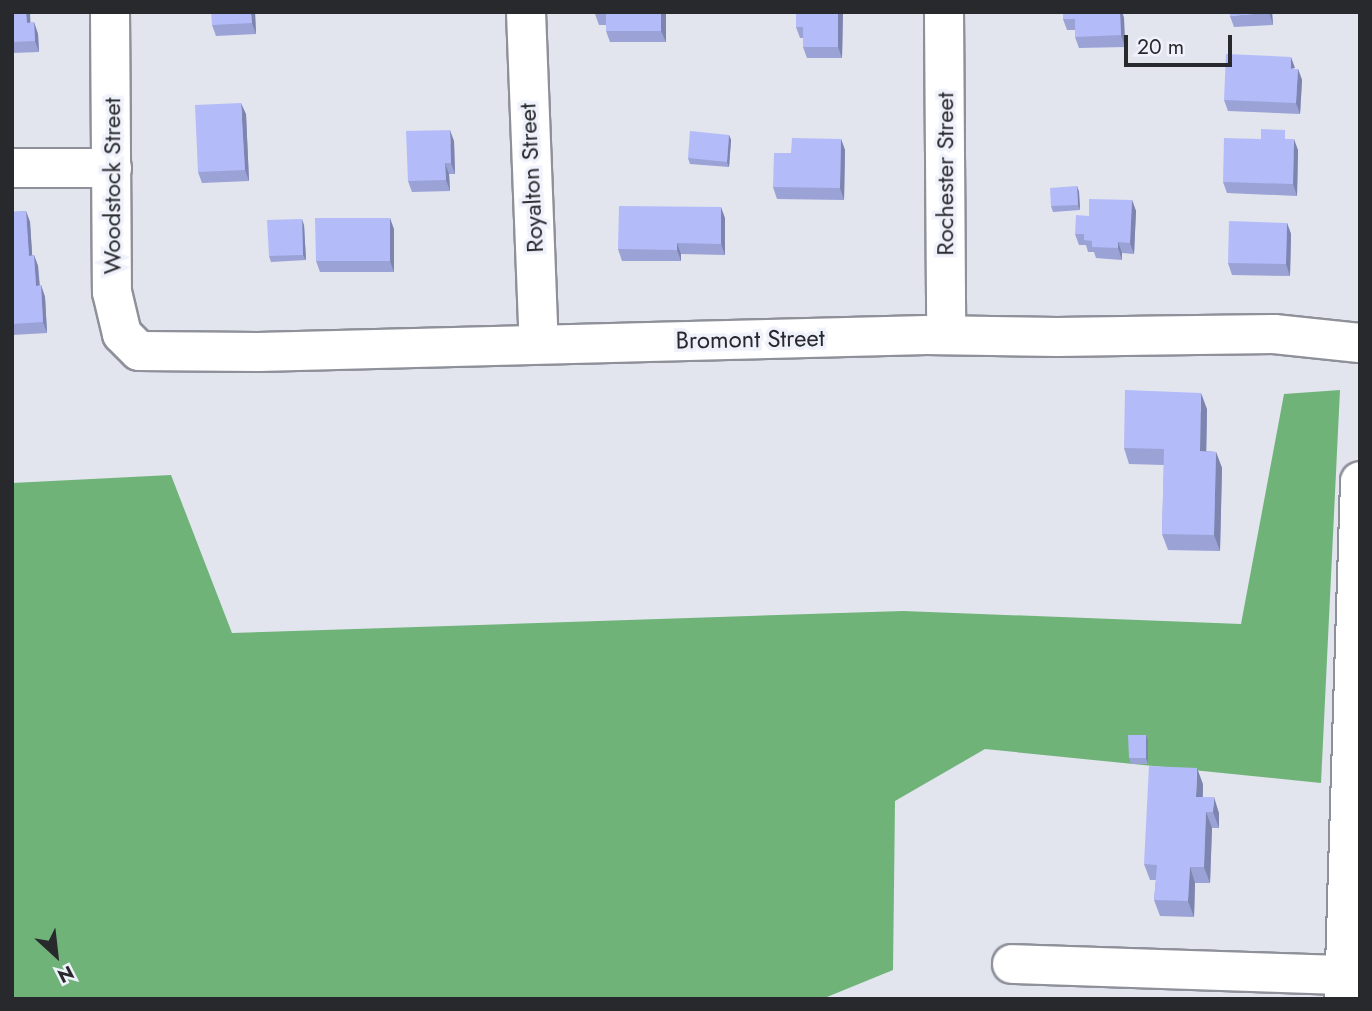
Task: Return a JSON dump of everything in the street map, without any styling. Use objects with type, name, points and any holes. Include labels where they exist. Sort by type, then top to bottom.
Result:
[{"type":"street","name":"Woodstock Street","points":[[110,12],[112,292],[122,334],[139,351]]},
{"type":"street","name":"Royalton Street","points":[[526,12],[539,344]]},
{"type":"street","name":"Rochester Street","points":[[944,12],[946,335]]},
{"type":"street","points":[[12,168],[112,168]]},
{"type":"street","name":"Bromont Street","points":[[139,351],[258,352],[946,335],[1057,337],[1274,334],[1360,343]]},
{"type":"street","points":[[1012,964],[1344,987],[1360,481]]},
{"type":"green space","points":[[1340,390],[1321,783],[985,749],[895,801],[893,970],[822,999],[12,999],[12,483],[171,475],[232,633],[903,611],[1241,624],[1284,394]]},
{"type":"building","points":[[12,12],[26,12],[27,23],[34,22],[35,41],[12,42]]},
{"type":"building","points":[[211,12],[251,12],[252,23],[212,25]]},
{"type":"building","points":[[595,12],[661,12],[661,31],[606,31],[606,14]]},
{"type":"building","points":[[796,12],[838,12],[838,47],[803,47],[803,27],[796,27]]},
{"type":"building","points":[[1063,12],[1120,12],[1121,35],[1075,37],[1075,19],[1063,19]]},
{"type":"building","points":[[1230,12],[1269,12],[1269,13],[1230,16]]},
{"type":"building","points":[[1226,54],[1291,57],[1291,69],[1298,69],[1296,103],[1224,100]]},
{"type":"building","points":[[241,103],[245,170],[198,172],[195,105]]},
{"type":"building","points":[[1261,129],[1285,130],[1285,139],[1294,139],[1293,184],[1223,182],[1224,138],[1261,139]]},
{"type":"building","points":[[450,130],[451,163],[445,163],[446,180],[408,181],[406,131]]},
{"type":"building","points":[[690,131],[729,135],[727,162],[688,158]]},
{"type":"building","points":[[792,138],[841,139],[840,188],[773,187],[774,153],[791,153]]},
{"type":"building","points":[[1077,186],[1078,205],[1051,206],[1050,188]]},
{"type":"building","points":[[1089,199],[1132,200],[1130,243],[1118,242],[1118,248],[1092,247],[1092,241],[1084,240],[1084,234],[1075,234],[1076,215],[1089,216]]},
{"type":"building","points":[[619,206],[721,207],[721,244],[677,243],[677,250],[618,249]]},
{"type":"building","points":[[26,211],[29,256],[34,255],[36,286],[41,285],[43,322],[12,324],[12,212]]},
{"type":"building","points":[[315,218],[390,218],[390,261],[316,261]]},
{"type":"building","points":[[302,219],[303,255],[269,256],[267,220]]},
{"type":"building","points":[[1229,221],[1287,223],[1286,264],[1228,263]]},
{"type":"building","points":[[1125,390],[1201,393],[1200,451],[1216,452],[1214,535],[1162,534],[1164,449],[1124,448]]},
{"type":"building","points":[[1128,735],[1146,735],[1146,758],[1129,758]]},
{"type":"building","points":[[1149,766],[1197,768],[1196,797],[1214,797],[1213,812],[1206,812],[1204,867],[1190,867],[1188,901],[1154,900],[1157,865],[1144,864]]}]
